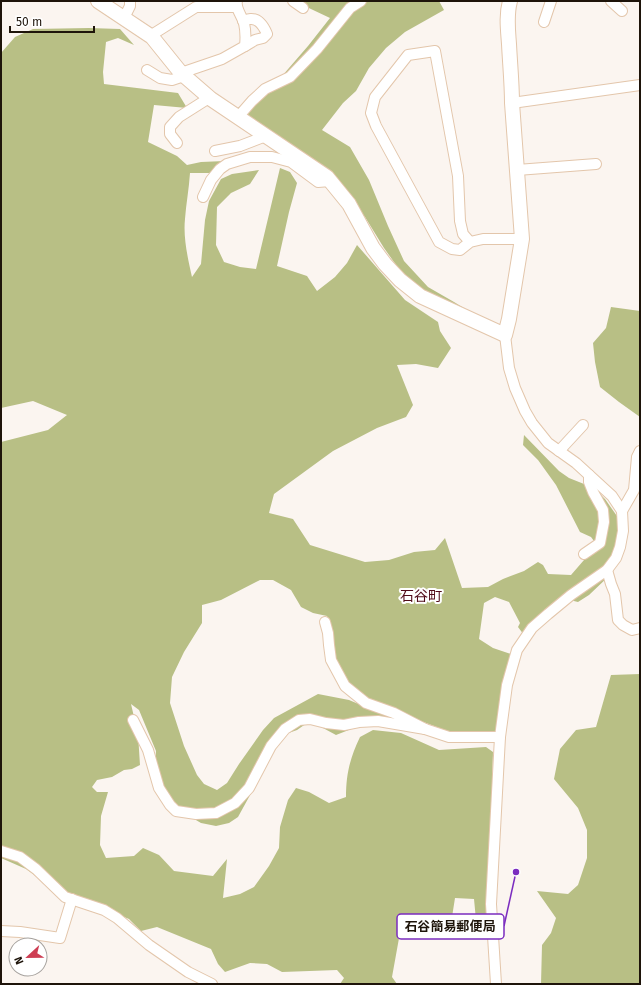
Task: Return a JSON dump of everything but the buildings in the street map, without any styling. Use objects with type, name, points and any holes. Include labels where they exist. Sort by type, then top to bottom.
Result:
[{"type":"street","points":[[98,1],[152,37],[182,74],[209,98],[327,178],[349,204],[373,248],[400,280],[420,296],[505,335]]},
{"type":"street","points":[[124,18],[130,6],[130,1]]},
{"type":"street","points":[[293,1],[303,8]]},
{"type":"street","points":[[238,117],[265,89],[290,76],[317,49],[350,8],[361,1]]},
{"type":"street","points":[[496,984],[491,904],[500,737],[507,685],[517,650],[532,628],[571,595],[607,570],[616,558],[623,531],[622,512],[612,496],[576,463],[548,443],[532,423],[515,388],[510,368],[505,335],[522,240],[507,24],[508,7],[510,1]]},
{"type":"street","points":[[544,22],[551,1]]},
{"type":"street","points":[[611,1],[622,11]]},
{"type":"street","points":[[150,36],[196,7],[237,4],[244,21],[247,35],[245,46]]},
{"type":"street","points":[[147,70],[160,78],[172,80],[182,74],[222,59],[256,40],[263,38],[267,34],[264,26],[256,20],[250,19],[244,21]]},
{"type":"street","points":[[470,242],[463,234],[460,221],[458,176],[435,51],[408,55],[375,97],[371,113],[376,126],[439,242],[452,249],[460,250],[470,242],[483,239],[522,240]]},
{"type":"street","points":[[512,103],[640,85]]},
{"type":"street","points":[[177,142],[170,134],[170,127],[179,117],[209,98]]},
{"type":"street","points":[[215,151],[240,146],[266,136]]},
{"type":"street","points":[[203,197],[211,180],[220,169],[227,164],[250,157],[272,157],[291,162],[318,182],[330,181]]},
{"type":"street","points":[[517,170],[596,164]]},
{"type":"street","points":[[559,451],[583,425]]},
{"type":"street","points":[[622,512],[634,490],[637,457],[640,451]]},
{"type":"street","points":[[584,554],[600,543],[604,522],[603,510],[589,482],[589,475]]},
{"type":"street","points":[[607,570],[610,584],[615,594],[618,620],[632,630],[640,628]]},
{"type":"street","points":[[325,622],[328,633],[331,660],[345,686],[366,703],[394,713],[425,729],[448,737],[500,737]]},
{"type":"street","points":[[133,720],[148,750],[159,788],[170,805],[176,811],[196,814],[216,813],[235,803],[249,788],[271,746],[285,728],[299,720],[310,719],[344,725],[359,722],[378,721],[425,729]]},
{"type":"street","points":[[1,852],[20,857],[36,869],[64,897],[104,910],[117,918],[149,945],[188,972],[212,984]]},
{"type":"street","points":[[1,931],[20,932],[60,938],[72,900]]},
{"type":"green space","points":[[294,1],[439,1],[444,10],[405,32],[386,48],[369,68],[356,91],[343,103],[322,130],[350,147],[369,180],[404,261],[428,287],[485,321],[420,292],[399,269],[365,217],[329,176],[233,111],[276,83],[330,18]]},
{"type":"green space","points":[[33,29],[120,29],[134,45],[118,38],[106,42],[103,72],[104,84],[178,93],[187,108],[154,105],[148,142],[177,156],[187,165],[201,162],[249,160],[215,173],[190,173],[185,213],[185,234],[186,248],[192,277],[201,264],[205,220],[209,201],[221,179],[232,174],[259,170],[250,184],[231,193],[217,207],[216,245],[224,262],[240,267],[256,269],[280,168],[290,172],[297,183],[277,266],[307,276],[317,291],[335,277],[347,263],[357,245],[405,300],[438,322],[440,331],[451,348],[438,368],[416,364],[397,365],[413,405],[406,417],[377,428],[333,451],[274,494],[269,513],[293,519],[310,545],[365,562],[389,560],[414,552],[435,550],[445,538],[462,588],[488,587],[503,579],[524,571],[538,562],[543,565],[548,574],[571,575],[597,545],[591,537],[580,532],[556,485],[538,460],[523,445],[524,435],[559,471],[569,478],[594,488],[605,499],[619,519],[623,538],[609,576],[589,595],[578,602],[566,599],[524,635],[518,627],[520,623],[509,602],[495,597],[484,603],[479,639],[493,648],[514,655],[495,734],[470,734],[447,731],[366,700],[351,688],[333,657],[327,616],[313,613],[301,607],[291,590],[273,580],[260,580],[221,600],[202,605],[202,623],[184,652],[172,677],[170,703],[184,746],[197,775],[204,784],[217,790],[227,783],[263,730],[274,718],[318,694],[349,700],[406,724],[359,726],[336,735],[310,721],[297,730],[283,735],[238,817],[229,823],[216,826],[201,823],[164,800],[155,768],[156,751],[139,710],[131,704],[138,734],[140,765],[132,769],[124,770],[112,777],[97,780],[92,787],[97,792],[108,792],[101,816],[100,845],[106,858],[134,856],[143,848],[159,855],[174,871],[213,876],[227,859],[223,898],[240,894],[254,887],[269,866],[279,848],[280,827],[288,800],[296,788],[309,792],[329,803],[346,797],[349,766],[360,737],[373,730],[401,733],[439,750],[486,747],[493,752],[488,921],[476,920],[474,899],[455,898],[452,917],[434,919],[403,916],[392,977],[397,984],[340,984],[344,978],[337,970],[282,972],[267,964],[250,963],[225,972],[218,964],[211,949],[157,927],[141,931],[129,919],[48,885],[26,869],[1,858],[1,442],[48,430],[67,415],[33,401],[1,408],[1,53],[15,37]]},
{"type":"green space","points":[[611,307],[640,311],[640,417],[600,387],[593,343],[606,328]]},
{"type":"green space","points":[[640,674],[640,984],[541,984],[542,945],[551,933],[556,918],[537,891],[568,894],[578,885],[587,858],[587,830],[578,808],[554,779],[560,749],[576,730],[596,727],[611,675]]},
{"type":"place","name":"石谷簡易郵便局","points":[[516,872]]},
{"type":"district","name":"石谷町","points":[[421,596]]}]
